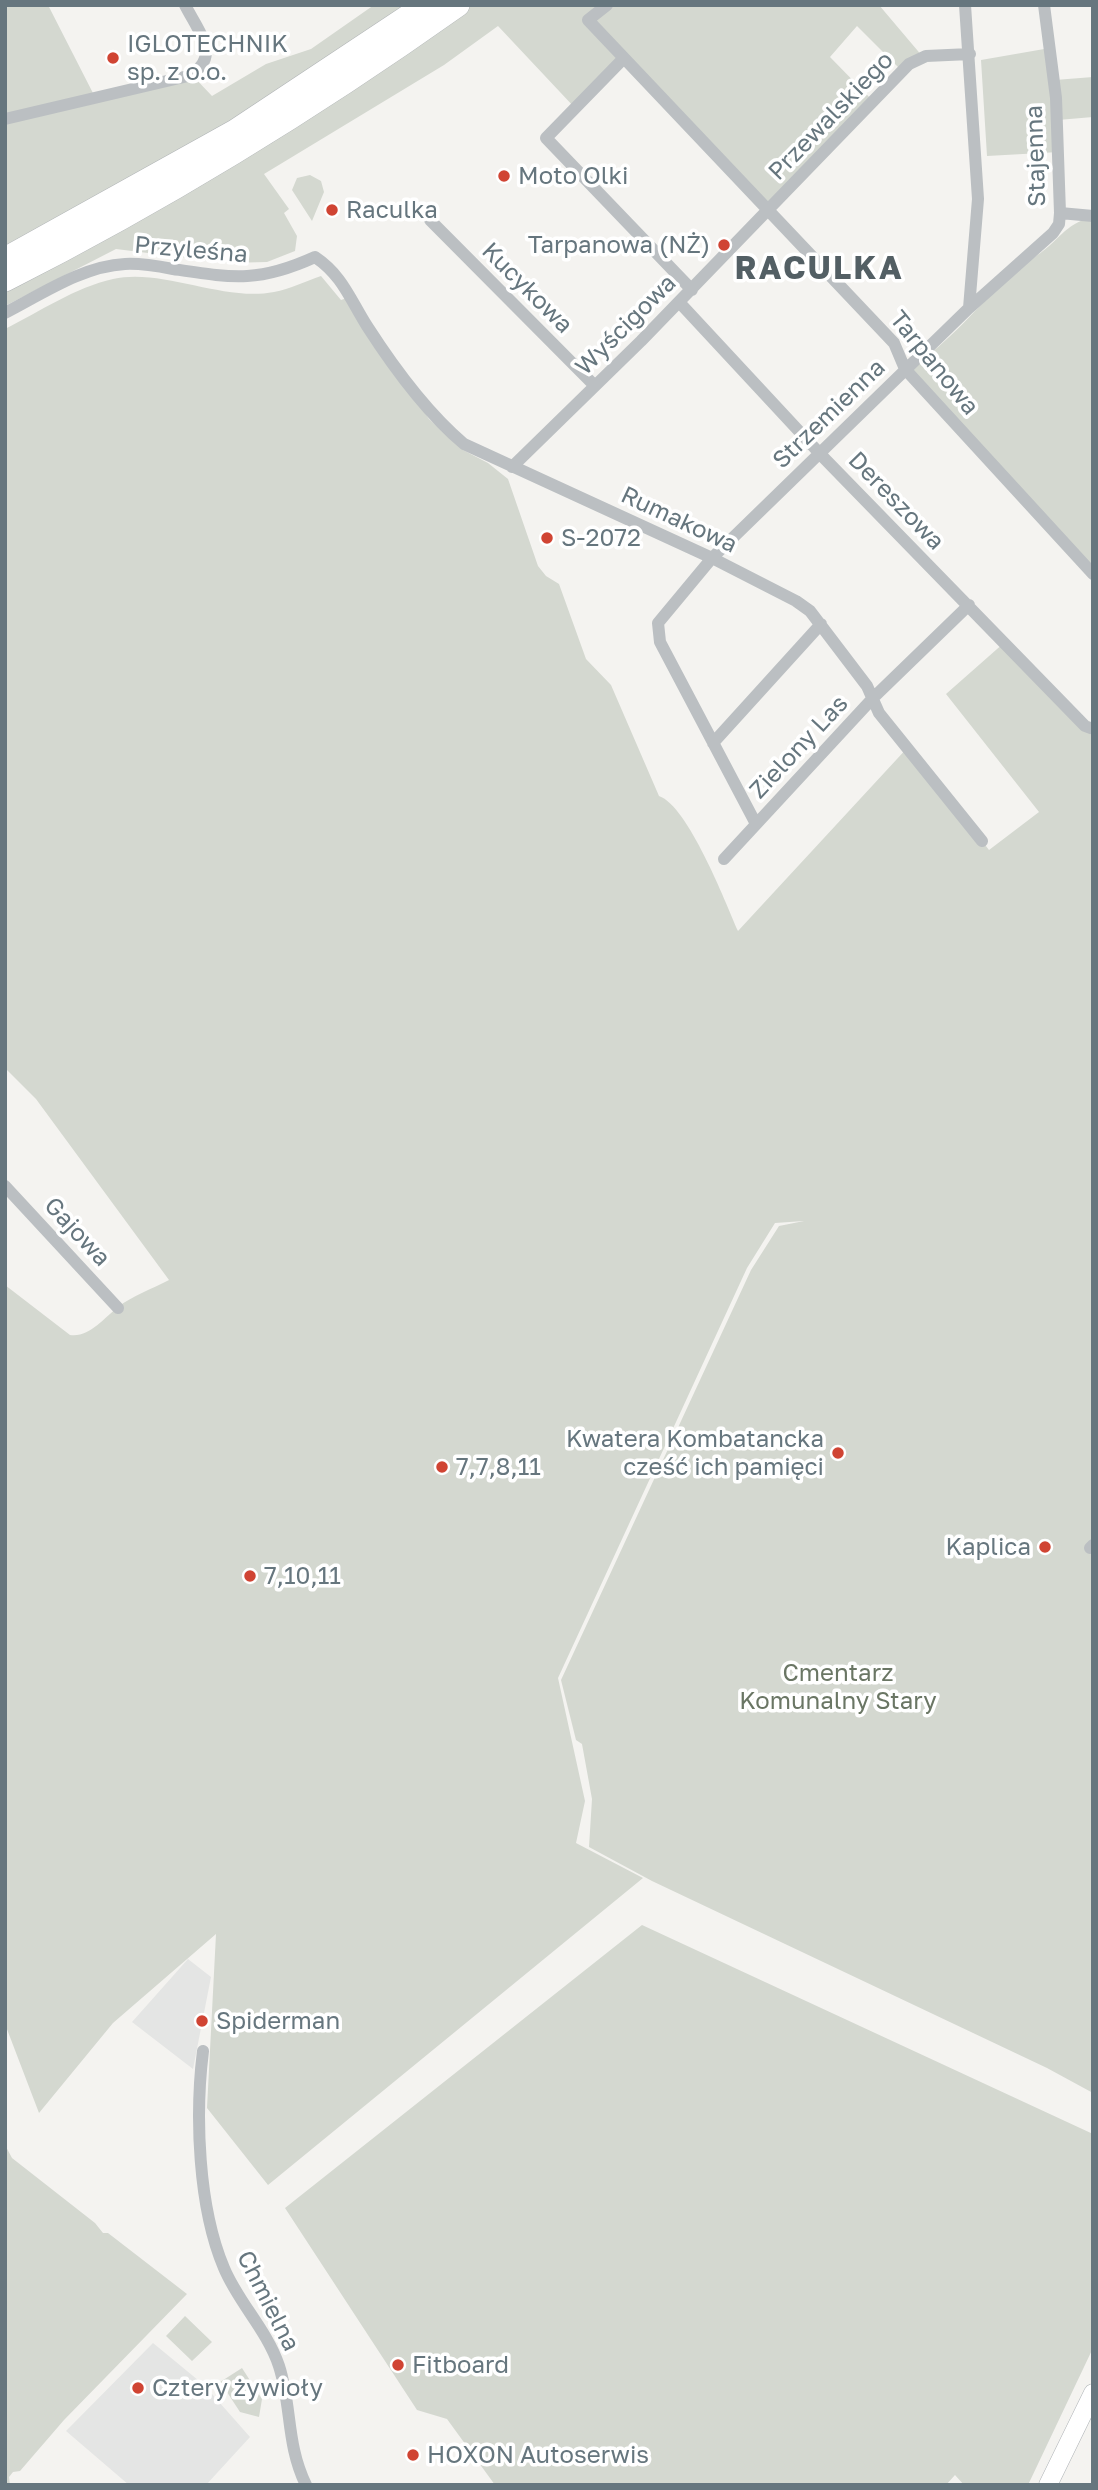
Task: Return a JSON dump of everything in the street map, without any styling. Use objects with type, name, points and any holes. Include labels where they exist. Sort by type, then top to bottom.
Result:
[{"type":"highway","points":[[5,259],[236,131],[425,5]]},
{"type":"highway","points":[[5,280],[149,204],[246,146],[329,94],[458,5]]},
{"type":"main road","points":[[1048,2485],[1093,2393]]},
{"type":"street","points":[[5,119],[188,76],[200,70],[207,58],[204,43],[185,5]]},
{"type":"street","name":"Tarpanowa","points":[[607,5],[588,20],[894,343],[905,369],[1093,574]]},
{"type":"street","points":[[965,5],[978,199],[969,308]]},
{"type":"street","name":"Stajenna","points":[[969,308],[1054,233],[1059,224],[1056,98],[1044,5]]},
{"type":"street","name":"Przewalskiego","points":[[768,212],[909,64],[926,56],[970,54]]},
{"type":"street","points":[[623,59],[546,138],[692,290]]},
{"type":"street","name":"Wyścigowa","points":[[512,467],[768,212]]},
{"type":"street","points":[[1060,213],[1093,216]]},
{"type":"street","name":"Kucykowa","points":[[430,220],[595,386]]},
{"type":"street","name":"Przyleśna","points":[[5,313],[94,269],[124,264],[251,278],[278,273],[315,257],[334,271]]},
{"type":"street","name":"Rumakowa","points":[[334,271],[373,334],[444,428],[464,444],[712,558],[796,601],[821,624],[867,686],[880,713],[982,841]]},
{"type":"street","name":"Dereszowa","points":[[679,302],[820,453],[1089,728]]},
{"type":"street","name":"Strzemienna","points":[[712,558],[969,308]]},
{"type":"street","name":"Zielony Las","points":[[712,558],[663,614],[658,633],[756,824]]},
{"type":"street","points":[[873,698],[969,605]]},
{"type":"street","points":[[713,743],[821,624]]},
{"type":"street","name":"Zielony Las","points":[[724,859],[873,698]]},
{"type":"street","name":"Gajowa","points":[[5,1186],[118,1308]]},
{"type":"street","name":"Chmielna","points":[[202,2051],[200,2115],[203,2171],[215,2239],[224,2268],[278,2364],[289,2439],[306,2485]]},
{"type":"shaded area","points":[[188,1959],[211,1977],[193,2069],[132,2022]]},
{"type":"shaded area","points":[[153,2343],[204,2385],[250,2437],[206,2485],[129,2485],[66,2431]]},
{"type":"green space","points":[[5,5],[48,5],[96,99],[192,75],[212,96],[266,64],[311,49],[374,5],[879,5],[923,57],[903,72],[857,26],[830,57],[875,103],[771,213],[624,60],[575,108],[498,26],[444,65],[264,174],[289,209],[284,213],[297,236],[295,251],[267,262],[228,263],[116,249],[5,306]]},
{"type":"green space","points":[[1050,48],[1055,80],[1093,77],[1093,117],[1058,120],[1059,152],[987,156],[981,60]]},
{"type":"green space","points":[[310,175],[321,181],[324,192],[312,221],[292,190],[297,178]]},
{"type":"green space","points":[[1093,216],[1093,570],[910,368],[951,335],[1018,268],[1045,250],[1073,225]]},
{"type":"green space","name":"Cmentarz Komunalny Stary","points":[[321,276],[341,300],[347,298],[429,419],[463,450],[488,463],[508,479],[538,566],[546,576],[559,584],[586,659],[611,685],[659,796],[670,803],[693,835],[738,931],[909,746],[989,850],[1039,812],[946,694],[1005,642],[1093,737],[1093,2093],[1047,2068],[652,1881],[589,1847],[592,1799],[582,1744],[576,1740],[561,1680],[751,1270],[779,1226],[804,1221],[775,1223],[747,1268],[558,1678],[585,1801],[576,1843],[643,1878],[268,2185],[207,2108],[216,1934],[113,2023],[39,2113],[5,2024],[5,1285],[70,1335],[77,1335],[90,1330],[129,1299],[169,1280],[36,1099],[5,1068],[5,329],[72,294],[113,279],[152,278],[234,293],[254,294],[280,291]]},
{"type":"green space","points":[[642,1925],[1093,2134],[1093,2348],[1028,2485],[964,2485],[955,2475],[946,2485],[495,2485],[447,2419],[417,2410],[285,2208]]},
{"type":"green space","points":[[5,2145],[12,2158],[95,2223],[103,2233],[108,2233],[187,2294],[64,2420],[20,2471],[13,2472],[9,2477],[10,2485],[5,2485]]},
{"type":"green space","points":[[185,2316],[212,2342],[192,2361],[166,2336]]},
{"type":"green space","points":[[242,2368],[262,2399],[259,2417],[240,2412],[223,2386],[217,2384]]},
{"type":"place","name":"IGLOTECHNIK sp. z o.o.","points":[[113,58]]},
{"type":"place","name":"Moto Olki","points":[[504,176]]},
{"type":"place","name":"Raculka","points":[[332,210]]},
{"type":"place","name":"Tarpanowa (NŻ)","points":[[724,245]]},
{"type":"place","name":"S-2072","points":[[547,538]]},
{"type":"place","name":"Kwatera Kombatancka cześć ich pamięci","points":[[838,1453]]},
{"type":"place","name":"7,7,8,11","points":[[442,1467]]},
{"type":"place","name":"Kaplica","points":[[1045,1547]]},
{"type":"place","name":"7,10,11","points":[[250,1576]]},
{"type":"place","name":"Spiderman","points":[[202,2021]]},
{"type":"place","name":"Fitboard","points":[[398,2365]]},
{"type":"place","name":"Cztery żywioły","points":[[138,2388]]},
{"type":"place","name":"HOXON Autoserwis","points":[[413,2455]]},
{"type":"district","name":"RACULKA","points":[[819,269]]}]
